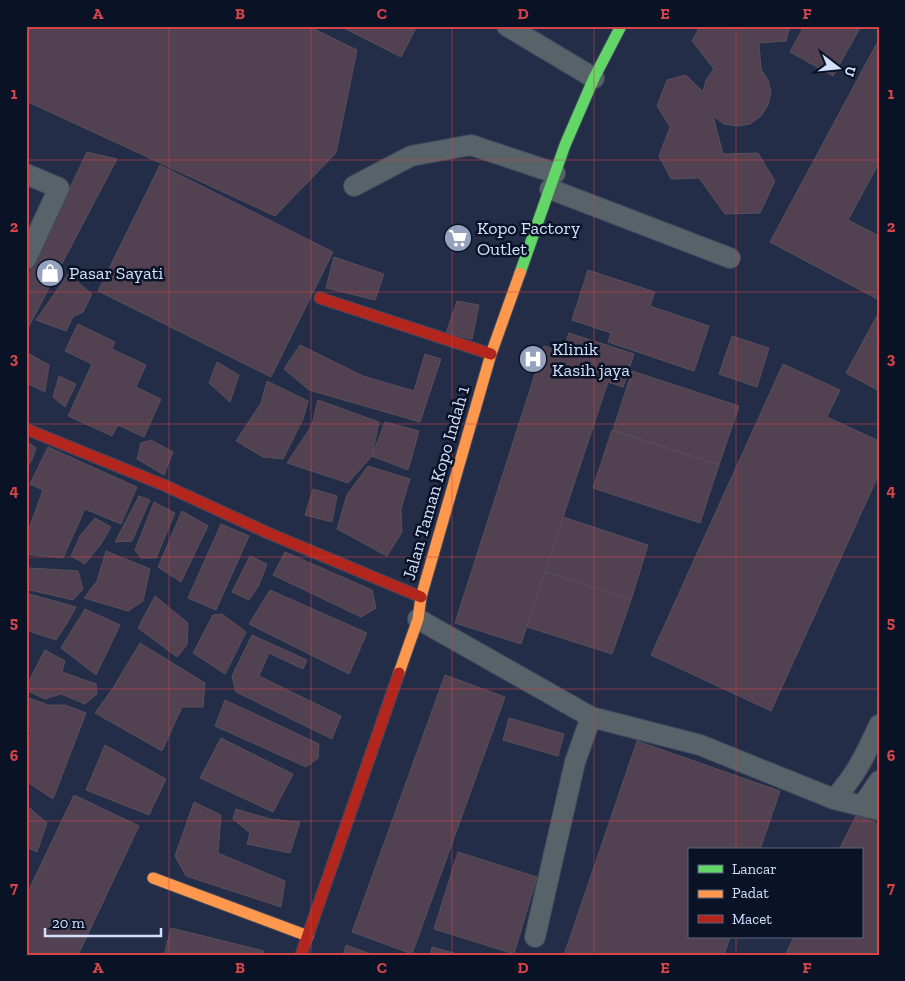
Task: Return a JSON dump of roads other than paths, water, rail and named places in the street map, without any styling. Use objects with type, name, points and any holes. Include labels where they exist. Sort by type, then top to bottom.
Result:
[{"type":"main road","name":"Jalan Taman Kopo Indah 1","points":[[301,955],[418,619],[421,597],[491,354],[552,181],[594,78],[621,26]]},
{"type":"main road","points":[[320,298],[491,354]]},
{"type":"main road","points":[[26,429],[166,486],[277,536],[421,597]]},
{"type":"main road","points":[[153,878],[308,936]]},
{"type":"lane","points":[[507,26],[594,78]]},
{"type":"lane","points":[[354,186],[411,156],[471,145],[730,258]]},
{"type":"lane","points":[[26,174],[59,188],[26,259]]},
{"type":"lane","points":[[418,619],[591,717],[700,745],[834,799],[871,808],[879,781]]},
{"type":"lane","points":[[534,937],[575,762],[591,717]]},
{"type":"lane","points":[[834,799],[862,763],[879,725]]},
{"type":"place","name":"Kopo Factory Outlet","points":[[458,238]]},
{"type":"place","name":"Pasar Sayati","points":[[50,273]]},
{"type":"place","name":"Klinik Kasih jaya","points":[[533,359]]}]
